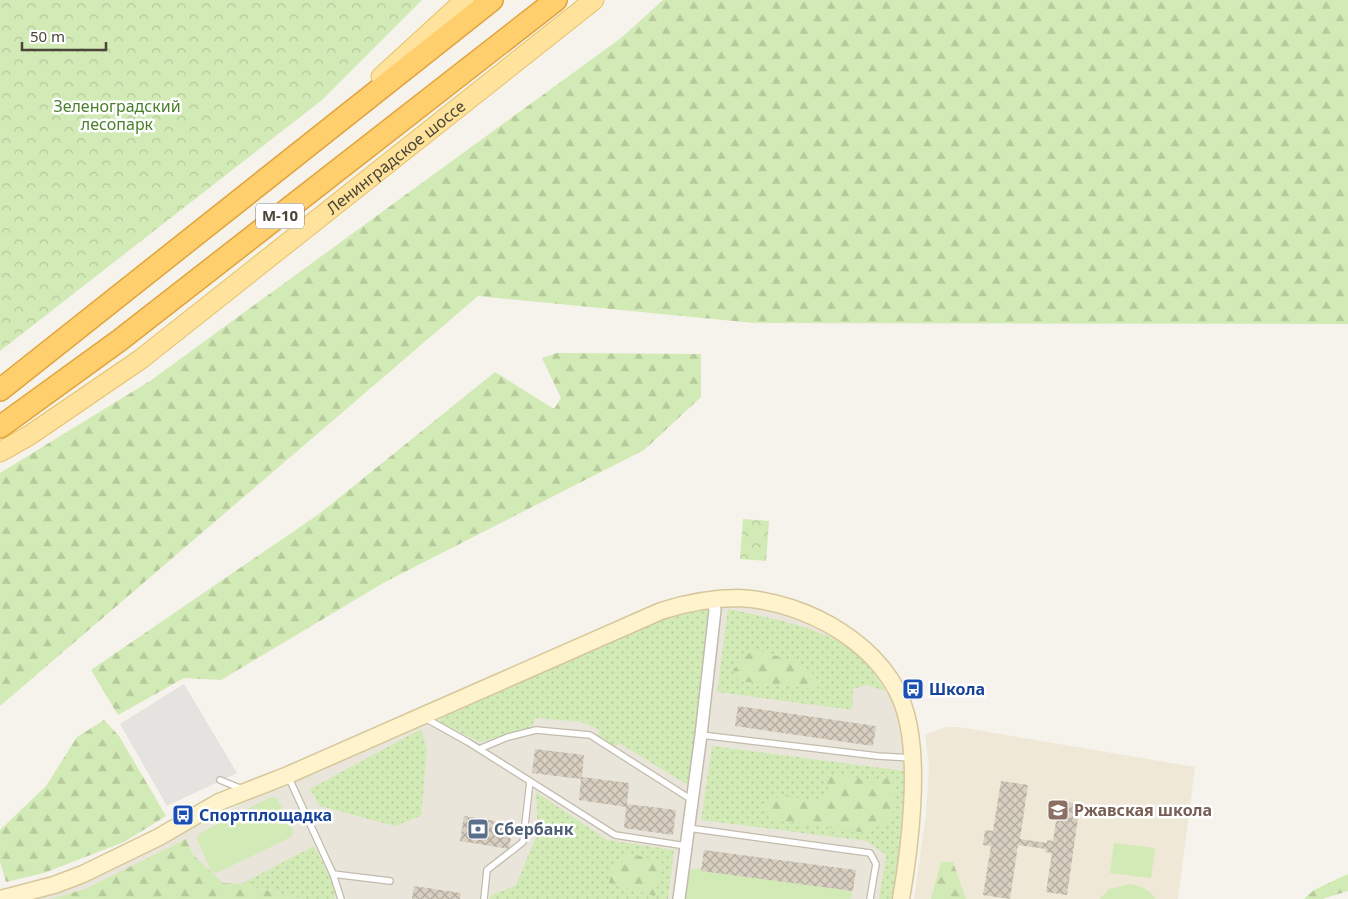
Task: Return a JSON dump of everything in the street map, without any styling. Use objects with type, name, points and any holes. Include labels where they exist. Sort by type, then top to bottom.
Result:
[{"type":"highway","name":"М-10","points":[[0,390],[492,0]]},
{"type":"highway","name":"Ленинградское шоссе","points":[[0,427],[128,334],[556,0]]},
{"type":"main road","name":"М-10","points":[[311,143],[465,0]]},
{"type":"main road","name":"Ленинградское шоссе","points":[[0,452],[30,435],[141,360],[594,0]]},
{"type":"street","points":[[679,899],[701,734],[715,610],[713,600]]},
{"type":"street","points":[[0,899],[54,885],[83,874],[159,837],[219,802],[288,775],[661,611],[694,602],[755,600],[788,607],[825,622],[854,640],[878,663],[899,695],[910,728],[912,758],[909,830],[901,899]]},
{"type":"lane","points":[[421,716],[479,749],[615,835],[686,846]]},
{"type":"lane","points":[[479,749],[508,737],[536,730],[590,735],[692,800]]},
{"type":"lane","points":[[701,734],[869,755],[912,758]]},
{"type":"lane","points":[[288,775],[333,874],[341,899]]},
{"type":"lane","points":[[220,780],[246,791]]},
{"type":"lane","points":[[484,899],[487,870],[523,842],[530,781]]},
{"type":"lane","points":[[688,828],[870,853],[876,864],[870,899]]},
{"type":"lane","points":[[333,874],[390,881]]},
{"type":"shaded area","points":[[738,605],[770,609],[805,621],[850,646],[873,668],[892,697],[903,729],[906,788],[894,899],[30,899],[162,843],[228,810],[529,675],[695,608]]},
{"type":"shaded area","points":[[184,684],[237,773],[167,806],[120,724]]},
{"type":"shaded area","name":"Ржавская школа","points":[[946,727],[959,727],[1195,767],[1178,899],[914,899],[926,814],[929,766],[925,735]]},
{"type":"green space","name":"Зеленоградский лесопарк","points":[[0,0],[422,0],[322,100],[0,351]]},
{"type":"green space","points":[[663,0],[1348,0],[1348,324],[754,323],[478,296],[0,706],[0,473],[150,381],[621,38]]},
{"type":"green space","points":[[557,353],[701,354],[701,397],[644,450],[385,582],[221,680],[184,678],[118,715],[91,670],[319,514],[495,372],[554,409],[561,398],[542,358]]},
{"type":"green space","points":[[743,519],[769,521],[766,561],[740,559]]},
{"type":"green space","points":[[707,608],[712,628],[688,785],[619,743],[615,747],[597,736],[600,730],[582,722],[535,718],[531,728],[480,742],[440,722],[441,715],[663,618]]},
{"type":"green space","points":[[728,609],[805,627],[834,639],[859,656],[878,679],[885,691],[867,685],[853,689],[852,710],[717,692]]},
{"type":"green space","points":[[753,649],[790,660],[812,671],[818,689],[739,681],[733,670]]},
{"type":"green space","points":[[104,720],[119,736],[166,816],[124,842],[44,873],[6,882],[0,862],[0,830],[46,786],[77,737]]},
{"type":"green space","points":[[421,729],[427,750],[421,816],[395,826],[320,806],[310,789]]},
{"type":"green space","points":[[712,746],[905,771],[896,899],[879,899],[886,855],[867,841],[701,820]]},
{"type":"green space","points":[[848,776],[876,782],[893,776],[893,817],[867,833],[776,820],[762,809],[782,794],[812,801],[830,795],[825,777]]},
{"type":"green space","points":[[536,792],[607,840],[674,850],[668,899],[490,899],[490,896],[516,885],[538,832]]},
{"type":"green space","points":[[271,797],[277,798],[293,831],[291,837],[217,873],[211,871],[197,839],[200,833]]},
{"type":"green space","points":[[186,839],[193,855],[223,883],[241,884],[303,899],[50,899],[85,889]]},
{"type":"green space","points":[[1114,843],[1155,848],[1151,878],[1110,873]]},
{"type":"green space","points":[[314,846],[335,886],[335,899],[303,899],[241,884]]},
{"type":"green space","points":[[630,853],[663,863],[655,896],[609,883],[614,862],[621,863]]},
{"type":"green space","points":[[941,862],[953,862],[966,899],[931,899]]},
{"type":"green space","points":[[699,868],[852,890],[851,899],[685,899],[688,870]]},
{"type":"green space","points":[[1348,874],[1348,891],[1322,899],[1304,899],[1314,890]]},
{"type":"green space","points":[[1130,884],[1148,890],[1155,899],[1100,899],[1109,889]]},
{"type":"building","points":[[738,706],[876,726],[873,746],[735,726]]},
{"type":"building","points":[[535,749],[584,755],[582,777],[629,783],[627,804],[676,810],[673,835],[624,828],[626,807],[579,800],[581,779],[532,773]]},
{"type":"building","points":[[1001,781],[1028,785],[1020,839],[1047,843],[1047,840],[1053,841],[1059,801],[1080,804],[1067,895],[1046,892],[1052,853],[1045,852],[1046,849],[1018,845],[1010,899],[983,895],[991,846],[983,845],[985,830],[993,831]]},
{"type":"building","points":[[464,816],[513,824],[509,849],[460,841]]},
{"type":"building","points":[[704,850],[856,870],[853,891],[701,871]]},
{"type":"building","points":[[414,886],[461,893],[460,899],[412,899]]},
{"type":"place","name":"Школа","points":[[913,689]]},
{"type":"place","name":"Ржавская школа","points":[[1058,810]]},
{"type":"place","name":"Спортплощадка","points":[[183,815]]},
{"type":"place","name":"Сбербанк","points":[[478,829]]}]
